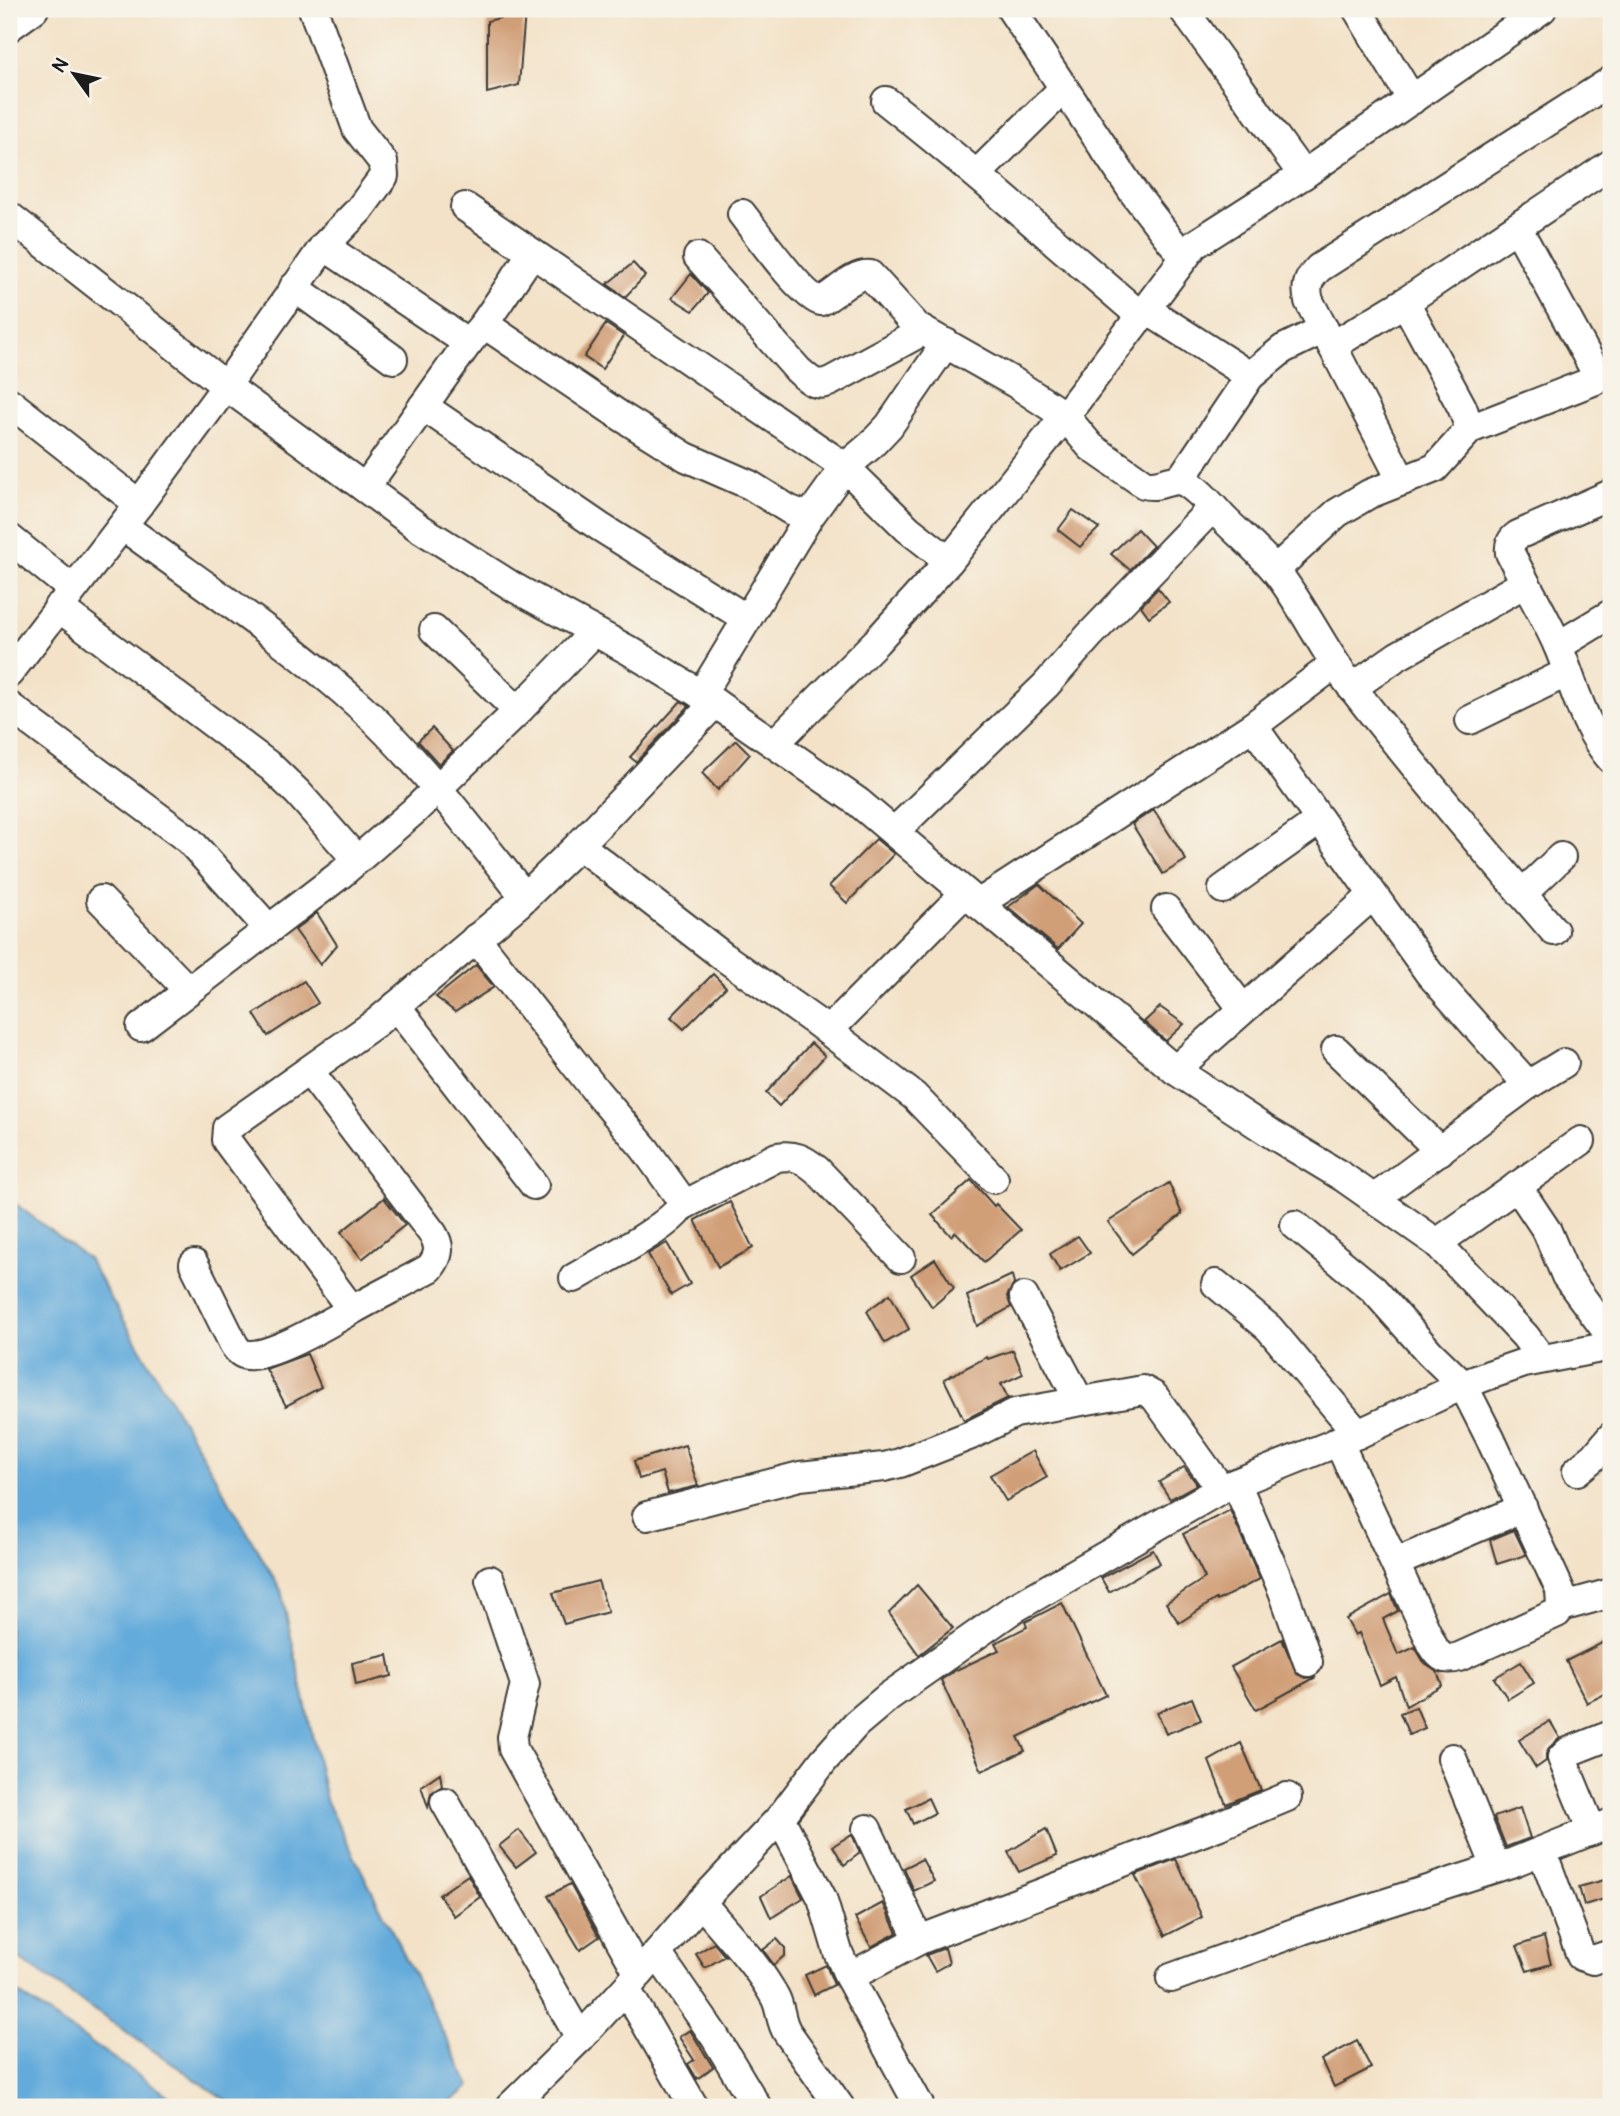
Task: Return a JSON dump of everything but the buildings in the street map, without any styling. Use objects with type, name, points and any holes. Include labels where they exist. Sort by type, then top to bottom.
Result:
[{"type":"street","points":[[9,27],[34,9]]},
{"type":"street","points":[[14,654],[65,598],[131,515],[226,386],[294,286],[324,246],[359,210],[384,176],[383,162],[357,129],[313,9]]},
{"type":"street","points":[[1011,9],[1171,242],[1187,253]]},
{"type":"street","points":[[1183,9],[1303,175]]},
{"type":"street","points":[[1357,9],[1412,100]]},
{"type":"street","points":[[775,743],[876,642],[949,561],[1065,416],[1187,253],[1202,238],[1303,175],[1542,9]]},
{"type":"street","points":[[1402,481],[1328,338],[1307,293],[1307,283],[1319,268],[1611,80]]},
{"type":"street","points":[[977,174],[1064,88]]},
{"type":"street","points":[[886,101],[1144,313],[1250,376]]},
{"type":"street","points":[[1180,480],[1250,376],[1283,349],[1328,338],[1405,302],[1611,164]]},
{"type":"street","points":[[465,208],[845,467],[908,529],[949,561]]},
{"type":"street","points":[[742,214],[791,275],[815,300],[821,301],[864,274],[870,275],[918,328],[1065,416],[1091,447],[1144,484],[1153,487],[1180,480],[1196,491],[1275,570],[1352,688],[1461,824],[1554,931]]},
{"type":"street","points":[[1275,570],[1337,513],[1370,494],[1435,468],[1470,429],[1605,376],[1517,227]]},
{"type":"street","points":[[14,231],[418,527],[515,588],[708,699],[775,743],[894,832],[1175,1070],[1272,1135],[1375,1198],[1437,1243],[1525,1336],[1542,1359]]},
{"type":"street","points":[[324,246],[622,417],[686,457],[750,485],[790,510],[809,517]]},
{"type":"street","points":[[365,488],[532,253]]},
{"type":"street","points":[[698,257],[797,370],[817,385],[934,337]]},
{"type":"street","points":[[294,286],[393,359]]},
{"type":"street","points":[[1405,302],[1462,407],[1470,429]]},
{"type":"street","points":[[352,1310],[226,1140],[227,1128],[310,1071],[396,1006],[526,897],[579,845],[708,699],[747,619],[809,517],[845,467],[889,426],[934,337]]},
{"type":"street","points":[[9,402],[131,515],[331,682],[393,739],[526,897]]},
{"type":"street","points":[[423,406],[600,527],[747,619]]},
{"type":"street","points":[[1608,751],[1566,673],[1558,646],[1510,553],[1512,540],[1611,494]]},
{"type":"street","points":[[894,832],[1046,685],[1089,636],[1213,508]]},
{"type":"street","points":[[9,538],[65,598],[271,767],[298,793],[357,860]]},
{"type":"street","points":[[1352,688],[1396,657],[1525,583]]},
{"type":"street","points":[[1558,646],[1611,614]]},
{"type":"street","points":[[434,630],[518,711]]},
{"type":"street","points":[[141,1027],[357,860],[437,789],[518,711],[594,632]]},
{"type":"street","points":[[828,1031],[972,898],[1253,726],[1335,664]]},
{"type":"street","points":[[1470,720],[1566,673]]},
{"type":"street","points":[[9,706],[189,841],[207,857],[269,929]]},
{"type":"street","points":[[1253,726],[1429,973],[1528,1085]]},
{"type":"street","points":[[1223,888],[1320,820]]},
{"type":"street","points":[[579,845],[724,957],[914,1096],[994,1179]]},
{"type":"street","points":[[1522,894],[1561,857]]},
{"type":"street","points":[[1175,1070],[1372,896]]},
{"type":"street","points":[[101,900],[188,990]]},
{"type":"street","points":[[1166,909],[1243,1009]]},
{"type":"street","points":[[476,938],[645,1149],[680,1198],[677,1213],[654,1230],[574,1278]]},
{"type":"street","points":[[396,1006],[534,1185]]},
{"type":"street","points":[[1336,1050],[1440,1151]]},
{"type":"street","points":[[1375,1198],[1563,1062]]},
{"type":"street","points":[[194,1264],[234,1345],[246,1355],[254,1356],[289,1343],[430,1268],[439,1253],[438,1243],[310,1071]]},
{"type":"street","points":[[1437,1243],[1581,1141]]},
{"type":"street","points":[[680,1207],[777,1157],[797,1157],[817,1170],[901,1258]]},
{"type":"street","points":[[1517,1186],[1546,1231],[1566,1276],[1611,1337]]},
{"type":"street","points":[[1295,1225],[1373,1289],[1430,1353],[1463,1385],[1560,1590],[1561,1607]]},
{"type":"street","points":[[1216,1284],[1269,1328],[1348,1437],[1395,1563],[1433,1646],[1443,1658],[1449,1660],[1553,1617],[1561,1607],[1611,1593]]},
{"type":"street","points":[[1024,1297],[1079,1401]]},
{"type":"street","points":[[510,2107],[632,1982],[701,1902],[780,1818],[832,1751],[862,1718],[1013,1609],[1228,1486],[1348,1437],[1463,1385],[1542,1359],[1611,1346]]},
{"type":"street","points":[[647,1516],[800,1476],[900,1463],[971,1435],[1015,1413],[1132,1390],[1149,1392],[1228,1486],[1283,1591],[1308,1662]]},
{"type":"street","points":[[1577,1471],[1595,1456],[1611,1437]]},
{"type":"street","points":[[1395,1563],[1523,1508]]},
{"type":"street","points":[[490,1580],[525,1684],[512,1737],[513,1749],[580,1872],[694,2107]]},
{"type":"street","points":[[1171,1978],[1302,1930],[1542,1851],[1601,1827],[1562,1758],[1568,1752],[1611,1735]]},
{"type":"street","points":[[1452,1758],[1496,1867]]},
{"type":"street","points":[[849,1977],[919,1940],[1287,1797]]},
{"type":"street","points":[[444,1802],[580,2038]]},
{"type":"street","points":[[780,1818],[822,1898],[838,1952],[849,1977],[920,2107]]},
{"type":"street","points":[[867,1829],[919,1940]]},
{"type":"street","points":[[1542,1851],[1581,1956],[1586,1960],[1593,1960],[1611,1954]]},
{"type":"street","points":[[701,1902],[765,1980],[777,2000],[781,2022],[840,2107]]},
{"type":"street","points":[[657,1953],[715,2037],[757,2107]]},
{"type":"water","points":[[9,1199],[88,1259],[281,1590],[326,1800],[470,2086],[445,2107],[236,2107],[9,1952]]},
{"type":"water","points":[[9,1987],[185,2107],[9,2107]]}]
